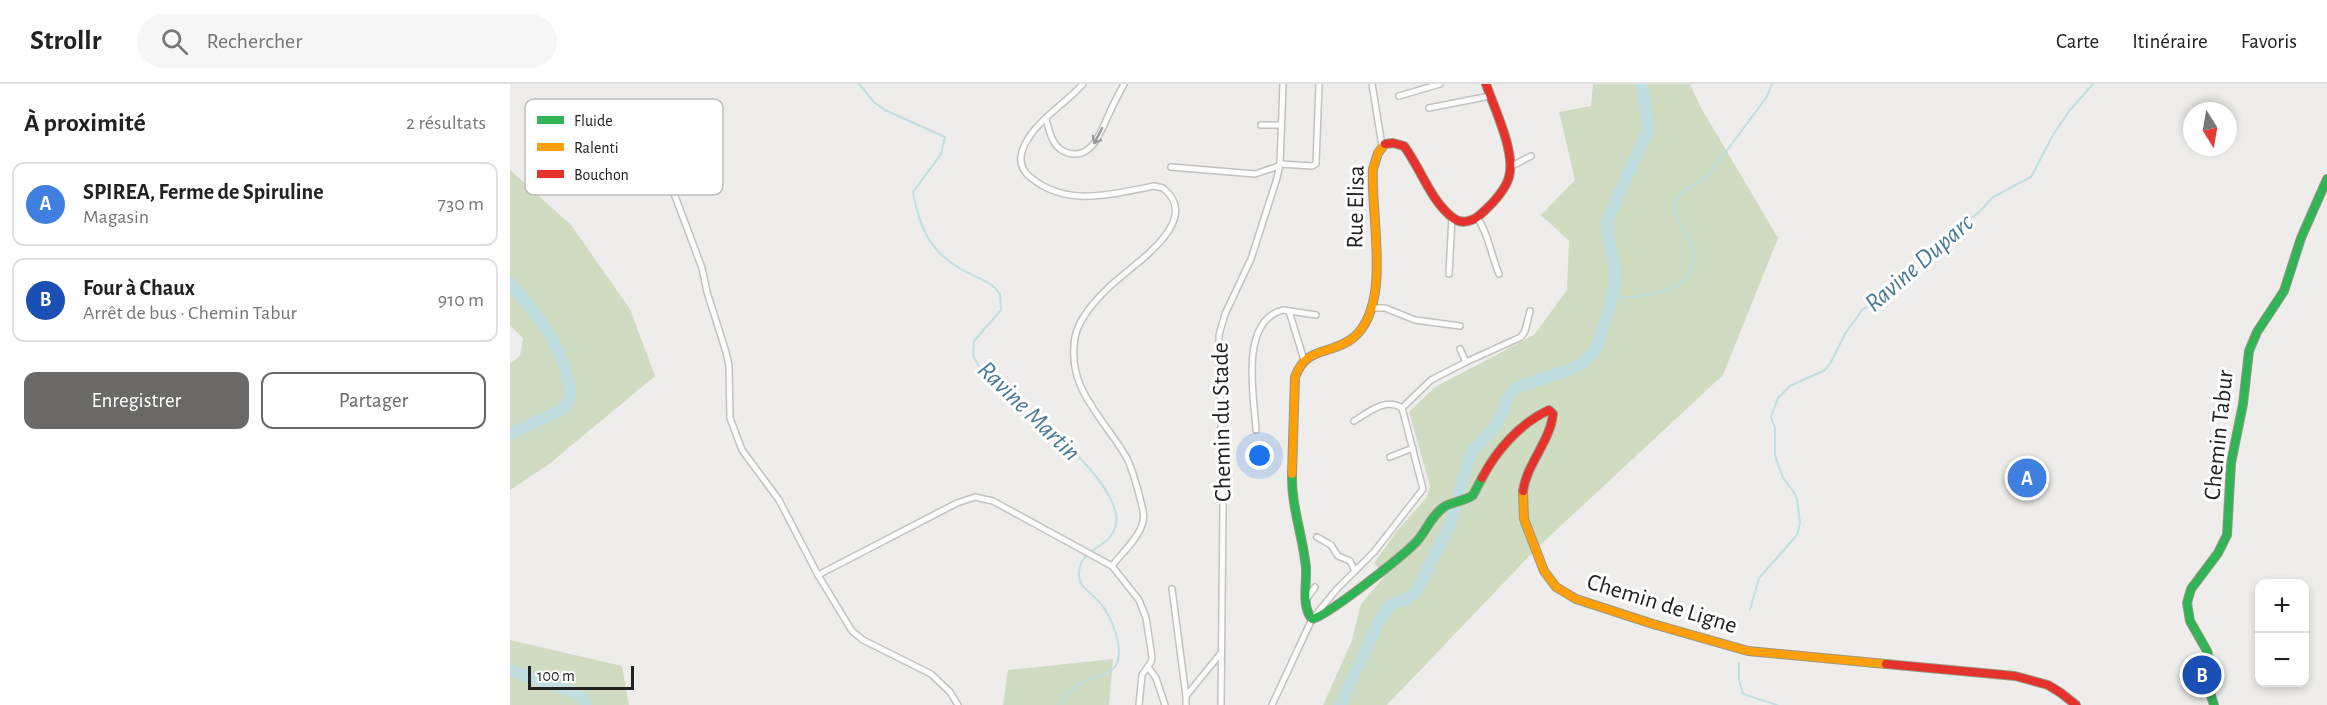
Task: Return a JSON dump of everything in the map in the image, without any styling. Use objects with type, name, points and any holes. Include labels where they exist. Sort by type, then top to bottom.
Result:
[{"type":"street","points":[[1083,84],[1046,119],[1026,142],[1021,157],[1024,172],[1043,186],[1059,193],[1081,197],[1154,186],[1163,188],[1174,201],[1176,212],[1173,224],[1158,245],[1109,287],[1087,313],[1076,333],[1072,360],[1076,373],[1091,407],[1127,458],[1143,509],[1143,521],[1139,531],[1112,566]]},
{"type":"street","points":[[1046,119],[1056,145],[1065,152],[1072,154],[1088,150],[1097,140],[1124,84]]},
{"type":"street","name":"Chemin du Stade","points":[[1221,705],[1223,507],[1219,335],[1225,315],[1251,259],[1280,165],[1282,84]]},
{"type":"street","points":[[1171,167],[1255,174],[1280,165],[1312,166],[1316,164],[1319,137],[1319,84]]},
{"type":"street","points":[[1371,84],[1382,146]]},
{"type":"street","points":[[1399,96],[1440,84]]},
{"type":"street","points":[[1449,274],[1452,217],[1464,222],[1477,218],[1500,193],[1509,176],[1510,167],[1486,84]]},
{"type":"street","points":[[1429,108],[1490,96]]},
{"type":"street","points":[[1262,125],[1281,125]]},
{"type":"street","name":"Rue Elisa","points":[[1304,360],[1348,342],[1364,326],[1372,308],[1375,283],[1373,177],[1377,153],[1382,146],[1389,142],[1398,142],[1404,146],[1439,202],[1452,217]]},
{"type":"street","points":[[1510,167],[1531,156]]},
{"type":"street","name":"Chemin Tabur","points":[[2208,705],[2211,696],[2211,666],[2207,651],[2190,621],[2187,603],[2191,590],[2228,535],[2231,463],[2249,351],[2257,332],[2284,291],[2301,238],[2327,179]]},
{"type":"street","points":[[675,195],[702,268],[726,352],[729,366],[730,418],[736,436],[753,467],[779,500],[852,631],[864,640],[931,674],[950,692],[958,705]]},
{"type":"street","points":[[1477,218],[1483,227],[1499,273]]},
{"type":"street","points":[[1372,308],[1385,308],[1429,323],[1460,326]]},
{"type":"street","points":[[1256,430],[1251,353],[1263,326],[1274,314],[1283,310],[1316,315]]},
{"type":"street","points":[[1289,311],[1304,360],[1295,377],[1290,394],[1292,485],[1295,514],[1306,569],[1307,613],[1312,619]]},
{"type":"street","points":[[1402,408],[1431,380],[1521,337],[1525,331],[1530,311]]},
{"type":"street","points":[[1460,349],[1467,362]]},
{"type":"street","points":[[1354,421],[1381,405],[1390,403],[1402,408]]},
{"type":"street","points":[[1272,705],[1312,619],[1337,588],[1374,552],[1423,489],[1402,408]]},
{"type":"street","name":"Chemin de Ligne","points":[[1312,619],[1319,618],[1332,609],[1417,541],[1436,514],[1445,506],[1473,495],[1494,455],[1535,416],[1549,410],[1553,414],[1552,424],[1525,477],[1522,497],[1524,519],[1544,571],[1556,587],[1576,599],[1748,651],[2014,676],[2052,686],[2060,690],[2076,705]]},
{"type":"street","points":[[1390,457],[1413,447]]},
{"type":"street","points":[[819,574],[957,503],[975,498],[993,501],[1112,566],[1139,600],[1146,618],[1152,657],[1142,675],[1139,705]]},
{"type":"street","points":[[1317,537],[1331,545],[1338,556],[1350,561],[1355,571]]},
{"type":"street","points":[[1306,600],[1315,587]]},
{"type":"street","points":[[1172,589],[1186,705]]},
{"type":"street","points":[[1186,696],[1221,653]]},
{"type":"street","points":[[1148,667],[1156,678],[1165,705]]},
{"type":"street","name":"Chemin Tabur","points":[[2211,696],[2214,705]]},
{"type":"green space","points":[[1593,84],[1690,84],[1700,106],[1778,238],[1723,375],[1536,549],[1387,705],[1323,705],[1351,643],[1361,604],[1385,576],[1374,563],[1397,531],[1426,498],[1430,486],[1409,412],[1435,387],[1534,335],[1567,290],[1569,241],[1541,215],[1575,180],[1559,112],[1591,106]]},
{"type":"green space","points":[[510,170],[525,184],[525,195],[538,195],[571,225],[630,309],[655,376],[549,464],[510,490],[510,364],[520,356],[523,338],[510,325]]},
{"type":"green space","points":[[510,640],[622,666],[629,705],[510,705]]},
{"type":"green space","points":[[1113,659],[1109,705],[1003,705],[1008,670]]},
{"type":"waterway","name":"Ravine Martin","points":[[859,84],[874,102],[885,110],[945,137],[941,154],[913,192],[922,227],[933,246],[950,262],[987,282],[1000,294],[1001,310],[974,341],[973,355],[986,376],[1005,396],[1083,461],[1100,482],[1113,504],[1116,514],[1113,532],[1109,538],[1085,557],[1081,564],[1079,578],[1083,586],[1105,609],[1115,630],[1118,660],[1108,672],[1075,687],[1059,705]]},
{"type":"waterway","points":[[1458,497],[1471,453],[1496,426],[1509,396],[1515,389],[1581,364],[1596,348],[1614,287],[1614,266],[1607,220],[1648,130],[1642,84]]},
{"type":"waterway","points":[[1610,298],[1633,297],[1659,292],[1672,288],[1690,274],[1693,263],[1692,248],[1677,218],[1675,202],[1686,190],[1708,176],[1766,98],[1772,84]]},
{"type":"waterway","name":"Ravine Duparc","points":[[1750,610],[1759,578],[1797,535],[1800,523],[1797,499],[1783,478],[1775,456],[1775,428],[1771,417],[1778,398],[1790,386],[1825,370],[1845,334],[1862,310],[1910,278],[1957,229],[1978,213],[1993,197],[2031,177],[2053,135],[2069,111],[2093,84]]},
{"type":"waterway","points":[[510,283],[551,336],[563,361],[570,392],[563,409],[510,434]]},
{"type":"waterway","points":[[1340,705],[1380,619],[1390,605],[1408,598],[1417,590],[1450,525],[1456,505]]},
{"type":"waterway","name":"Ravine Duparc","points":[[1739,663],[1739,680],[1743,694],[1777,705]]},
{"type":"waterway","points":[[510,670],[576,693],[584,700],[585,705]]},
{"type":"traffic: fast","points":[[2214,705],[2211,696],[2211,666],[2207,651],[2190,621],[2187,603],[2191,589],[2218,553],[2227,535],[2231,463],[2243,404],[2249,351],[2257,332],[2284,291],[2301,238],[2327,179]]},
{"type":"traffic: fast","points":[[1292,474],[1293,498],[1306,568],[1306,601],[1312,619],[1349,597],[1399,558],[1418,540],[1440,510],[1473,495],[1482,478]]},
{"type":"traffic: slow","points":[[1292,474],[1295,377],[1300,367],[1313,355],[1344,344],[1353,338],[1365,323],[1373,304],[1377,259],[1373,169],[1378,153],[1385,144]]},
{"type":"traffic: slow","points":[[1523,491],[1524,519],[1544,571],[1556,587],[1576,599],[1748,651],[1886,664]]},
{"type":"traffic: jam","points":[[1385,144],[1393,143],[1404,146],[1438,202],[1453,218],[1464,222],[1479,216],[1501,192],[1509,177],[1510,167],[1507,143],[1486,84]]},
{"type":"traffic: jam","points":[[1482,478],[1494,458],[1510,439],[1528,422],[1549,410],[1553,414],[1548,434],[1529,471],[1523,491]]},
{"type":"traffic: jam","points":[[1886,664],[2015,676],[2048,685],[2076,705]]},
{"type":"place","name":"SPIREA, Ferme de Spiruline","points":[[2027,478]]},
{"type":"place","name":"Four à Chaux","points":[[2202,675]]}]
